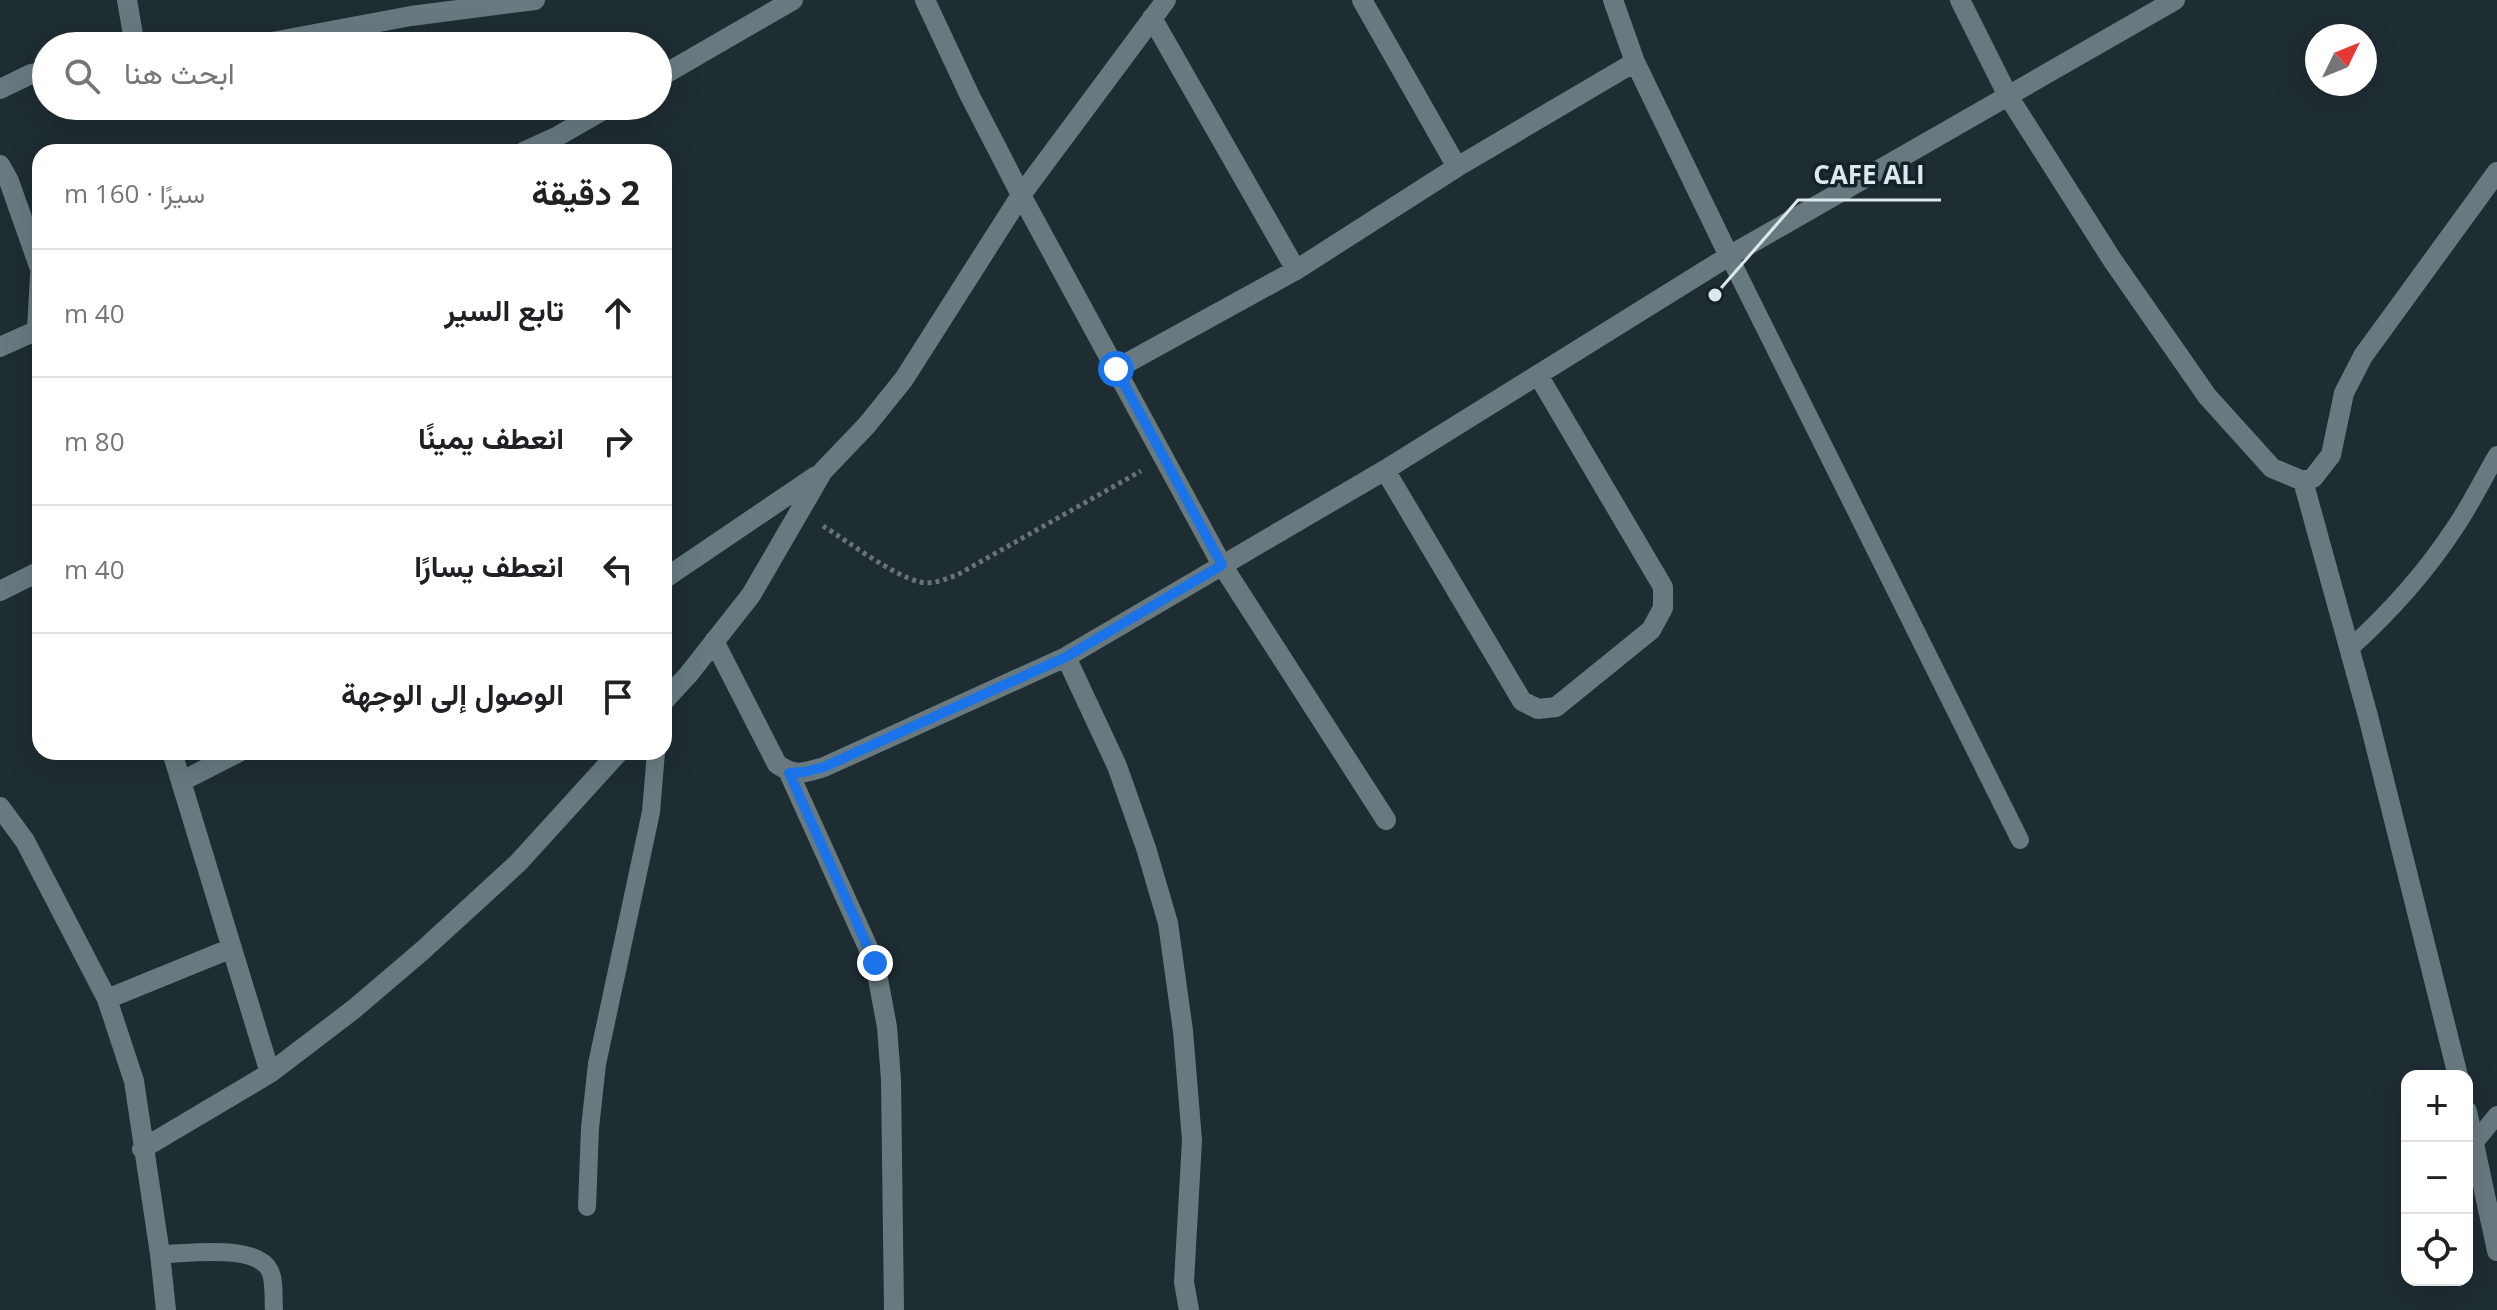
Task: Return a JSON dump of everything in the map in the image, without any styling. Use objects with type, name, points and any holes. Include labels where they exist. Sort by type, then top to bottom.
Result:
[{"type":"street","points":[[127,0],[133,32]]},
{"type":"street","points":[[326,32],[411,16],[535,0]]},
{"type":"street","points":[[672,70],[793,0]]},
{"type":"street","points":[[925,0],[1021,195],[1222,565],[1386,820]]},
{"type":"street","points":[[672,684],[714,641],[751,595],[823,471],[867,425],[904,379],[1021,195],[1166,0]]},
{"type":"street","points":[[1362,0],[1457,167]]},
{"type":"street","points":[[1613,0],[1635,62],[1729,256]]},
{"type":"street","points":[[1960,0],[2008,96],[2113,261],[2207,396],[2272,468],[2303,481],[2313,478],[2322,470],[2331,455],[2344,393],[2363,356],[2497,172]]},
{"type":"street","points":[[789,773],[824,767],[1066,657],[1385,470],[1729,256],[2175,0]]},
{"type":"street","points":[[1152,18],[1296,270]]},
{"type":"street","points":[[1116,369],[1296,270],[1457,167],[1635,62]]},
{"type":"street","points":[[0,89],[32,74]]},
{"type":"street","points":[[540,144],[586,120]]},
{"type":"street","points":[[0,165],[9,181],[32,246]]},
{"type":"street","points":[[0,347],[32,336]]},
{"type":"street","points":[[1385,470],[1522,701],[1538,709],[1556,707],[1651,630],[1663,608],[1663,587],[1538,375]]},
{"type":"street","points":[[672,574],[823,471]]},
{"type":"street","points":[[2303,481],[2456,1070]]},
{"type":"street","points":[[0,591],[32,575]]},
{"type":"street","points":[[714,641],[777,764],[789,773],[875,963],[887,1027],[891,1080],[894,1310]]},
{"type":"street","points":[[1066,657],[1117,766],[1168,923],[1183,1031],[1192,1140],[1184,1282],[1189,1310]]},
{"type":"street","points":[[175,760],[270,1073]]},
{"type":"street","points":[[182,781],[223,760]]},
{"type":"street","points":[[142,1149],[270,1073],[354,1009],[518,863],[612,760]]},
{"type":"street","points":[[0,807],[25,841],[107,999],[134,1081],[166,1310]]},
{"type":"street","points":[[107,999],[232,948]]},
{"type":"street","points":[[2473,1134],[2497,1251]]},
{"type":"lane","points":[[1729,256],[2020,840]]},
{"type":"lane","points":[[2349,649],[2377,625],[2419,576],[2454,529],[2497,455]]},
{"type":"lane","points":[[587,1207],[590,1128],[597,1064],[651,812],[655,760]]},
{"type":"lane","points":[[2475,1142],[2497,1115]]},
{"type":"lane","points":[[160,1254],[244,1253],[261,1260],[271,1272],[274,1310]]},
{"type":"path","points":[[798,510],[899,573],[921,582],[936,582],[957,575],[1164,458]]},
{"type":"place","name":"CAFE ALI","points":[[1715,295]]},
{"type":"route","points":[[875,963],[789,773],[824,767],[1066,657],[1222,565],[1116,369]]}]
